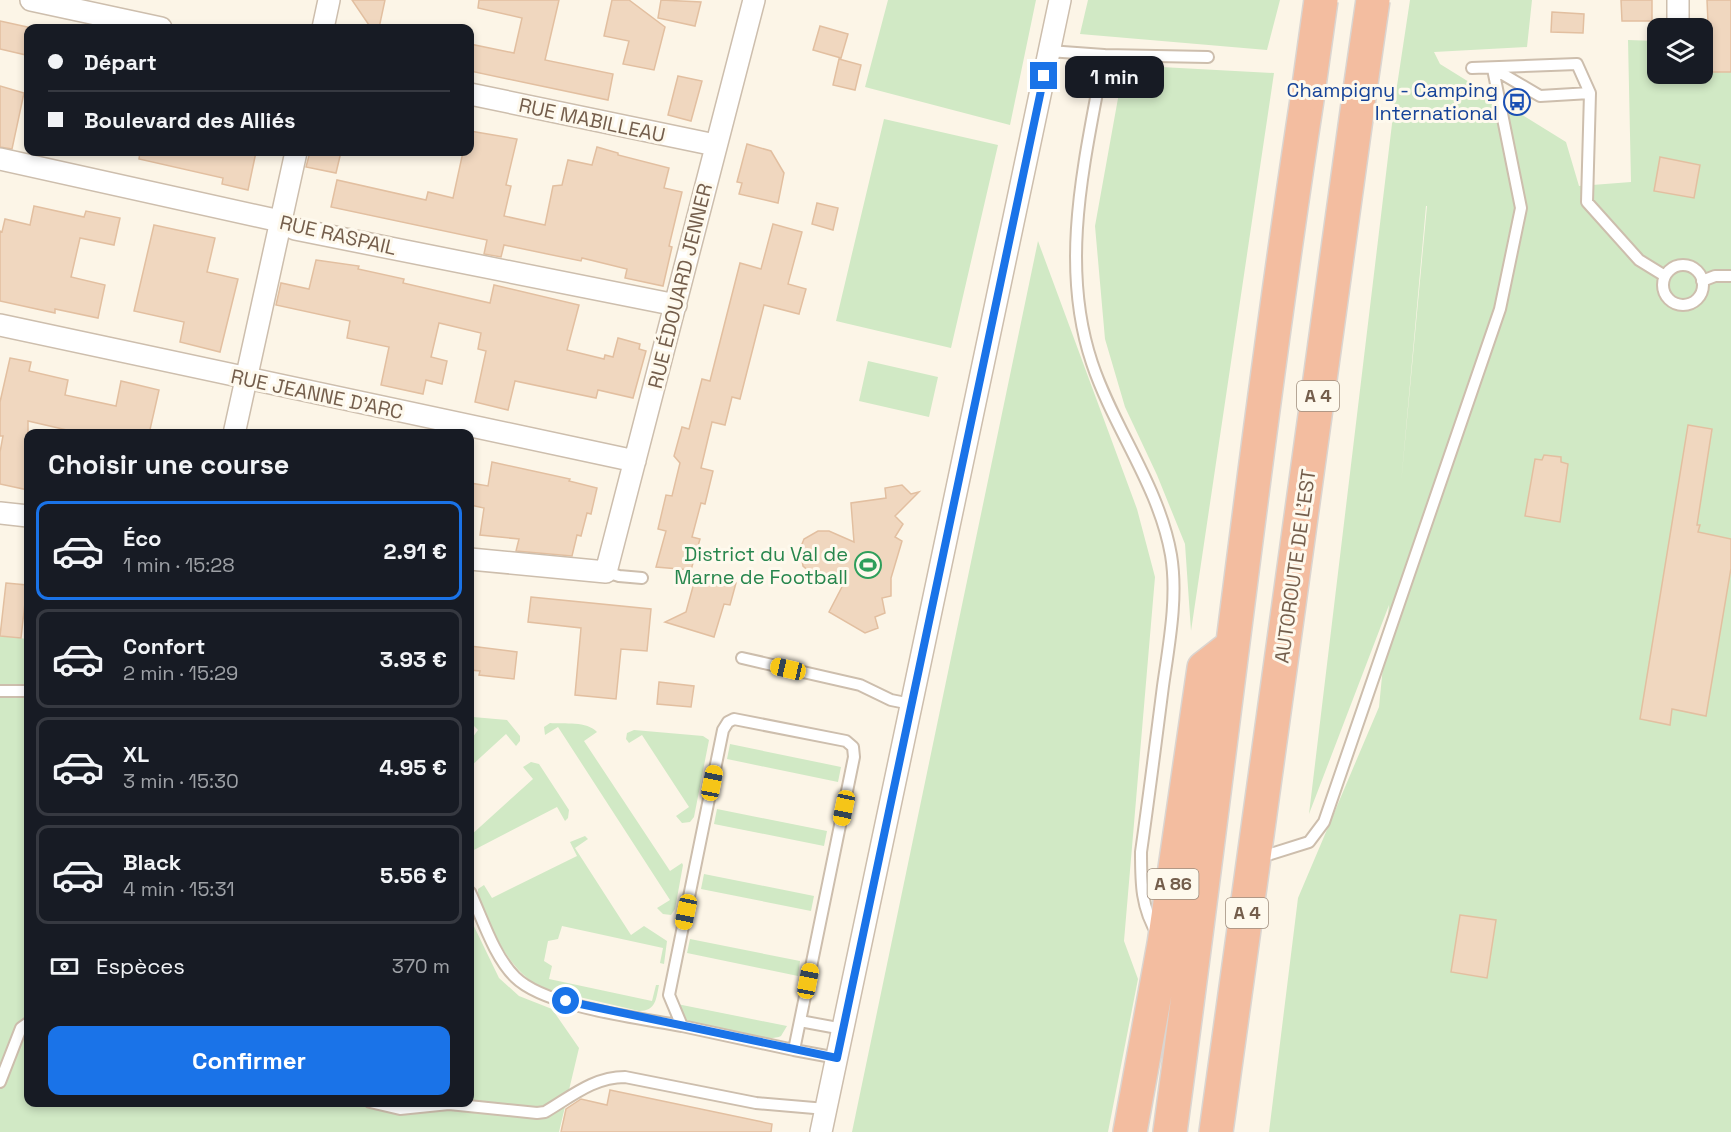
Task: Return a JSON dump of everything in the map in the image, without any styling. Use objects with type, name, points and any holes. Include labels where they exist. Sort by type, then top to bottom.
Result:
[{"type":"highway","name":"A 4","points":[[1170,1132],[1208,850],[1231,647],[1321,0]]},
{"type":"highway","name":"AUTOROUTE DE L’EST","points":[[1216,1132],[1373,0]]},
{"type":"highway","name":"A 86","points":[[1130,1132],[1164,944],[1204,668],[1231,647]]},
{"type":"street","points":[[31,0],[142,24]]},
{"type":"street","points":[[324,24],[329,0]]},
{"type":"street","name":"RUE ÉDOUARD JENNER","points":[[606,572],[754,0]]},
{"type":"street","points":[[821,1132],[1060,0]]},
{"type":"street","points":[[1678,0],[1678,18]]},
{"type":"street","name":"RUE MABILLEAU","points":[[474,95],[715,145]]},
{"type":"street","points":[[235,429],[295,156]]},
{"type":"street","name":"RUE RASPAIL","points":[[0,159],[280,221],[295,229],[676,306]]},
{"type":"street","name":"RUE JEANNE D'ARC","points":[[0,325],[635,461]]},
{"type":"street","points":[[0,513],[24,516]]},
{"type":"street","points":[[474,559],[606,572]]},
{"type":"lane","points":[[1049,51],[1104,55],[1208,57]]},
{"type":"lane","points":[[1104,55],[1083,170],[1076,263],[1080,314],[1092,364],[1160,513],[1171,556],[1171,615],[1141,852],[1141,892],[1147,917],[1164,944]]},
{"type":"lane","points":[[1472,68],[1577,64],[1590,93],[1587,202],[1639,260],[1665,276]]},
{"type":"lane","points":[[1493,69],[1540,96],[1590,93]]},
{"type":"lane","points":[[1254,859],[1309,842],[1324,822],[1500,309],[1521,208],[1493,69]]},
{"type":"lane","points":[[1686,265],[1696,270],[1702,281],[1699,297],[1692,303],[1683,305],[1675,303],[1665,293],[1665,276],[1674,267],[1686,265]]},
{"type":"lane","points":[[1702,281],[1715,276],[1731,276]]},
{"type":"lane","points":[[606,572],[619,576],[642,578]]},
{"type":"lane","points":[[742,658],[860,685],[891,700],[911,704]]},
{"type":"lane","points":[[0,691],[24,691]]},
{"type":"lane","points":[[682,1026],[669,995],[723,730],[728,722],[735,719],[846,741],[853,747],[854,757],[794,1050]]},
{"type":"lane","points":[[474,900],[504,963],[516,978],[529,988],[548,996],[602,1010],[837,1058]]},
{"type":"lane","points":[[800,1021],[843,1029]]},
{"type":"lane","points":[[0,1082],[21,1028],[24,1026]]},
{"type":"lane","points":[[474,1106],[545,1112],[593,1082],[604,1078],[625,1077],[756,1103],[826,1109]]},
{"type":"lane","points":[[395,1107],[412,1107]]},
{"type":"green space","points":[[888,0],[1036,0],[1010,125],[865,87]]},
{"type":"green space","points":[[1088,0],[1280,0],[1267,50],[1080,34]]},
{"type":"green space","points":[[1410,0],[1532,0],[1527,47],[1434,52],[1440,64],[1566,142],[1579,186],[1631,182],[1628,40],[1647,41],[1647,84],[1713,84],[1713,42],[1731,43],[1731,1132],[1269,1132],[1298,898],[1379,707],[1389,605],[1309,814],[1395,99]],"holes":[[[1426,206],[1427,206],[1401,484]]]},
{"type":"green space","points":[[1124,65],[1274,73],[1191,631],[1185,544],[1157,475],[1125,407],[1105,339],[1095,226]]},
{"type":"green space","points":[[884,119],[998,145],[951,348],[836,321]]},
{"type":"green space","points":[[1038,241],[1137,509],[1155,577],[1124,941],[1138,979],[1108,1132],[852,1132]]},
{"type":"green space","points":[[868,361],[938,377],[929,417],[859,401]]},
{"type":"green space","points":[[0,636],[24,639],[24,1107],[474,1107],[474,926],[499,978],[519,996],[552,1009],[579,1048],[559,1132],[0,1132]]},
{"type":"green space","points":[[474,717],[507,720],[520,736],[520,741],[516,746],[506,734],[474,763],[474,736],[478,730],[474,726]]},
{"type":"green space","points":[[550,723],[587,726],[597,732],[584,741],[670,871],[682,863],[675,909],[671,915],[663,914],[657,908],[670,900],[558,727],[545,735],[544,727]]},
{"type":"green space","points":[[634,730],[703,736],[709,740],[694,817],[690,822],[682,823],[676,816],[689,807],[642,735],[629,743],[626,739],[627,733]]},
{"type":"green space","points":[[730,744],[841,767],[838,782],[727,759]]},
{"type":"green space","points":[[531,762],[539,764],[569,810],[568,818],[565,821],[557,807],[474,850],[474,832],[533,779],[523,767]]},
{"type":"green space","points":[[717,809],[827,831],[824,846],[714,824]]},
{"type":"green space","points":[[585,836],[588,839],[575,848],[631,935],[644,926],[667,941],[664,964],[660,963],[663,948],[562,926],[558,939],[548,941],[544,961],[552,966],[549,979],[652,1001],[656,985],[659,985],[654,1003],[649,1009],[639,1011],[541,988],[519,970],[502,948],[478,896],[478,889],[484,885],[492,898],[577,856],[570,842]]},
{"type":"green space","points":[[704,874],[814,896],[811,911],[701,889]]},
{"type":"green space","points":[[690,939],[800,961],[798,976],[687,953]]},
{"type":"green space","points":[[677,1004],[787,1026],[781,1036],[773,1038],[734,1033],[685,1020]]},
{"type":"building","points":[[352,0],[385,0],[380,24],[368,24]]},
{"type":"building","points":[[479,0],[559,0],[545,60],[613,74],[608,100],[474,72],[474,45],[514,53],[522,18],[478,8]]},
{"type":"building","points":[[612,0],[629,0],[665,27],[654,70],[623,64],[629,41],[604,36]]},
{"type":"building","points":[[661,0],[701,2],[695,26],[658,18]]},
{"type":"building","points":[[1621,0],[1652,0],[1652,18],[1647,18],[1647,21],[1622,21]]},
{"type":"building","points":[[1707,0],[1731,0],[1731,72],[1713,72],[1713,18],[1708,18]]},
{"type":"building","points":[[1552,12],[1584,14],[1583,33],[1551,32]]},
{"type":"building","points":[[0,21],[24,26],[24,55],[0,49]]},
{"type":"building","points":[[820,26],[848,34],[841,58],[813,50]]},
{"type":"building","points":[[839,59],[861,65],[855,90],[833,85]]},
{"type":"building","points":[[678,76],[702,81],[691,121],[668,115]]},
{"type":"building","points":[[0,86],[24,93],[12,149],[0,147]]},
{"type":"building","points":[[474,132],[517,139],[506,185],[511,186],[504,216],[545,225],[553,186],[562,185],[568,160],[592,165],[597,147],[618,153],[618,155],[669,168],[664,188],[682,192],[669,246],[672,247],[663,286],[625,278],[627,269],[582,258],[581,261],[504,245],[501,257],[484,254],[487,240],[331,207],[337,180],[426,200],[428,192],[453,198],[462,156],[474,156]]},
{"type":"building","points":[[747,144],[771,151],[784,173],[778,203],[739,194],[742,183],[737,182]]},
{"type":"building","points":[[139,156],[255,156],[248,190],[222,184],[223,178],[139,159]]},
{"type":"building","points":[[309,156],[340,156],[336,173],[306,167]]},
{"type":"building","points":[[1660,157],[1700,165],[1694,198],[1654,191]]},
{"type":"building","points":[[817,203],[838,208],[833,230],[812,224]]},
{"type":"building","points":[[34,206],[84,217],[86,211],[120,218],[114,245],[80,238],[71,277],[105,285],[98,318],[55,309],[55,313],[0,301],[0,231],[2,232],[5,219],[30,225]]},
{"type":"building","points":[[773,224],[802,232],[788,284],[806,289],[799,314],[764,305],[740,399],[732,397],[725,425],[712,422],[701,468],[713,471],[705,504],[701,503],[692,537],[700,539],[691,570],[656,567],[666,531],[658,529],[666,495],[672,496],[680,463],[674,456],[682,427],[689,429],[702,379],[710,381],[740,263],[761,269]]},
{"type":"building","points":[[154,225],[215,238],[207,272],[238,279],[220,352],[180,342],[184,322],[134,311]]},
{"type":"building","points":[[316,260],[359,266],[358,269],[404,279],[403,283],[490,303],[494,285],[579,305],[567,350],[604,359],[605,355],[613,357],[618,338],[640,344],[639,349],[646,351],[633,398],[598,390],[596,398],[515,381],[508,410],[475,402],[486,351],[478,349],[481,333],[439,323],[431,357],[447,361],[442,384],[426,380],[423,394],[381,385],[389,347],[347,338],[350,321],[276,305],[281,283],[309,289]]},
{"type":"building","points":[[10,358],[31,362],[29,371],[68,380],[65,395],[116,406],[121,381],[159,390],[150,429],[62,429],[28,421],[28,429],[24,429],[24,489],[0,484],[0,452],[3,436],[0,436],[0,402]]},
{"type":"building","points":[[1688,425],[1712,429],[1697,525],[1700,525],[1698,532],[1731,539],[1731,568],[1706,716],[1672,709],[1670,725],[1640,719]]},
{"type":"building","points":[[1544,455],[1561,457],[1561,462],[1568,464],[1560,522],[1525,516],[1535,459],[1542,460]]},
{"type":"building","points":[[492,462],[570,479],[569,481],[597,488],[591,514],[587,513],[581,536],[577,535],[572,556],[516,551],[519,539],[480,535],[484,508],[474,506],[474,484],[488,486]]},
{"type":"building","name":"District du Val de Marne de Football","points":[[902,485],[911,494],[919,492],[895,516],[903,524],[895,537],[902,541],[891,578],[891,596],[882,598],[885,613],[875,617],[878,628],[865,633],[829,612],[845,581],[811,573],[803,566],[800,549],[804,539],[818,531],[829,531],[854,542],[851,503],[886,498],[885,488]]},
{"type":"building","points":[[697,572],[736,583],[730,605],[724,604],[714,637],[665,622],[686,612]]},
{"type":"building","points":[[6,583],[24,585],[21,638],[0,636]]},
{"type":"building","points":[[531,597],[651,609],[647,651],[621,649],[616,699],[575,695],[581,628],[528,622]]},
{"type":"building","points":[[474,647],[517,652],[514,679],[479,675],[480,671],[474,670]]},
{"type":"building","points":[[659,682],[694,686],[691,707],[657,704]]},
{"type":"building","points":[[1460,915],[1496,920],[1487,978],[1451,972]]},
{"type":"building","points":[[610,1090],[772,1124],[771,1132],[561,1132],[566,1109],[581,1099],[607,1105]]},
{"type":"place","name":"Champigny - Camping International","points":[[1517,102]]},
{"type":"place","name":"District du Val de Marne de Football","points":[[868,565]]},
{"type":"route","points":[[566,1001],[837,1058],[1044,76]]}]
